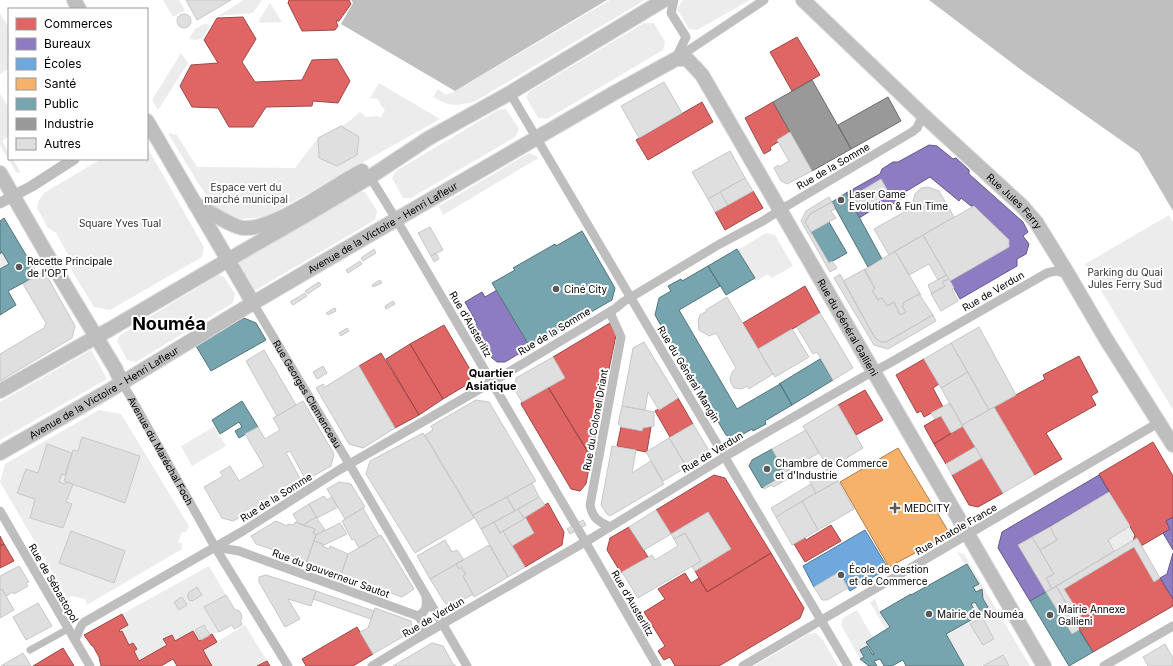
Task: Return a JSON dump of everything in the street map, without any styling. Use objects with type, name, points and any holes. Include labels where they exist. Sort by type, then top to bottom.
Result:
[{"type":"main road","points":[[195,204],[236,226],[244,228],[268,224],[291,213],[355,174],[429,138],[510,93],[664,0]]},
{"type":"main road","name":"Rue Jules Ferry","points":[[803,0],[923,115],[1022,206],[1036,222],[1106,339],[1173,445]]},
{"type":"main road","name":"Avenue de la Victoire - Henri Lafleur","points":[[0,453],[122,383],[253,303],[396,219],[676,59]]},
{"type":"main road","name":"Rue du Général Gallieni","points":[[676,59],[687,59],[702,75],[1044,666]]},
{"type":"main road","name":"Rue Georges Clemenceau","points":[[148,123],[253,303]]},
{"type":"main road","points":[[0,391],[308,214],[370,177],[429,138]]},
{"type":"main road","name":"Avenue du Maréchal Foch","points":[[0,173],[95,337],[115,368],[122,383]]},
{"type":"street","points":[[674,0],[671,13],[686,37],[676,59]]},
{"type":"street","name":"Avenue de la Victoire - Henri Lafleur","points":[[676,59],[764,0]]},
{"type":"street","name":"Rue du Général Mangin","points":[[510,93],[848,666]]},
{"type":"street","name":"Rue de la Somme","points":[[75,640],[83,623],[243,531],[349,464],[492,382],[718,245],[763,221],[912,132],[917,128],[923,115]]},
{"type":"street","points":[[0,203],[32,186],[72,160]]},
{"type":"street","name":"Rue d'Austerlitz","points":[[370,177],[404,232],[657,666]]},
{"type":"street","name":"Rue de Verdun","points":[[372,666],[610,527],[863,376],[874,372],[1047,273],[1056,270],[1068,274]]},
{"type":"street","name":"Rue Georges Clemenceau","points":[[253,303],[467,666]]},
{"type":"street","name":"Rue du Colonel Driant","points":[[610,527],[596,520],[590,505],[621,337],[612,317],[611,310]]},
{"type":"street","name":"Avenue du Maréchal Foch","points":[[122,383],[215,547],[288,666]]},
{"type":"street","name":"Rue Anatole France","points":[[743,666],[1158,423]]},
{"type":"street","name":"Rue de Sébastopol","points":[[0,511],[90,666]]},
{"type":"street","name":"Rue du gouverneur Sautot","points":[[215,547],[239,551],[418,616]]},
{"type":"street","points":[[418,638],[423,631],[423,622],[418,616],[424,613],[427,605],[426,597]]},
{"type":"street","points":[[1104,666],[1173,626]]},
{"type":"street","points":[[30,650],[68,629]]},
{"type":"green space","points":[[163,0],[179,0],[185,10],[173,17]]},
{"type":"green space","points":[[244,0],[262,0],[253,13],[218,16]]},
{"type":"green space","points":[[610,0],[645,0],[474,102],[457,105],[447,104],[433,97],[438,89],[446,95],[455,91]]},
{"type":"green space","points":[[683,0],[750,0],[697,30],[689,29],[677,9]]},
{"type":"green space","points":[[270,3],[282,22],[260,23],[259,20]]},
{"type":"green space","points":[[0,13],[8,26],[8,70],[0,74]]},
{"type":"green space","points":[[644,23],[654,23],[665,42],[663,50],[547,119],[538,118],[526,97],[530,91]]},
{"type":"green space","points":[[204,24],[210,25],[205,35],[201,39],[189,39],[195,29]]},
{"type":"green space","points":[[181,53],[188,63],[158,110],[152,100]]},
{"type":"green space","name":"Espace vert du marché municipal","points":[[379,83],[440,119],[266,217],[241,219],[215,208],[168,133],[177,135],[197,167],[295,168],[318,138],[347,123],[360,112],[366,117],[377,116],[381,118],[385,109],[381,106],[378,99],[370,98]]},
{"type":"green space","points":[[0,94],[8,106],[8,137],[2,141],[8,151],[8,158],[0,145]]},
{"type":"green space","points":[[506,109],[519,129],[515,137],[411,198],[403,198],[392,178],[396,171],[498,110]]},
{"type":"green space","name":"Square Yves Tual","points":[[148,149],[204,247],[202,257],[110,310],[94,307],[69,266],[71,260],[56,233],[48,228],[37,208],[38,202],[44,193],[99,160],[148,160]]},
{"type":"green space","points":[[529,153],[538,157],[538,159],[443,215],[439,206]]},
{"type":"green space","points":[[9,160],[14,160],[21,173],[16,172]]},
{"type":"green space","points":[[358,192],[365,192],[377,211],[375,220],[254,291],[238,265],[242,261]]},
{"type":"green space","name":"Parking du Quai Jules Ferry Sud","points":[[1169,215],[1173,222],[1173,410],[1085,264]]},
{"type":"green space","points":[[766,233],[775,235],[793,266],[772,278],[768,274],[756,281],[738,250]]},
{"type":"green space","points":[[2,252],[9,264],[0,269],[0,254]]},
{"type":"green space","points":[[218,275],[224,277],[235,294],[233,303],[136,362],[127,360],[117,341],[120,335]]},
{"type":"green space","points":[[91,350],[107,379],[0,440],[0,402]]},
{"type":"green space","points":[[99,410],[121,414],[189,526],[186,532],[182,532],[178,542],[182,544],[182,549],[87,605],[85,599],[71,596],[68,599],[0,482],[5,464]]},
{"type":"green space","points":[[214,427],[226,446],[192,466],[181,446]]},
{"type":"green space","points":[[1130,526],[1135,535],[1133,541],[1114,551],[1108,540]]},
{"type":"green space","points":[[957,552],[964,554],[1030,666],[1009,666],[1003,655],[983,666],[964,666],[946,634],[978,615],[971,604],[975,602],[981,612],[988,607],[983,599],[982,589],[976,592],[973,587],[979,583],[968,564],[965,565]]},
{"type":"green space","points":[[209,566],[226,595],[204,607],[219,632],[210,635],[204,625],[195,630],[201,640],[199,641],[193,631],[175,641],[171,635],[163,639],[167,645],[139,661],[134,651],[137,649],[134,643],[129,645],[122,631],[120,632],[119,630],[128,625],[122,614]],"holes":[[[182,597],[187,605],[179,610],[174,602]]]},
{"type":"green space","points":[[875,599],[880,612],[890,627],[886,630],[870,602]]},
{"type":"green space","points":[[857,610],[873,638],[866,642],[874,654],[873,655],[867,646],[860,650],[864,657],[860,659],[841,625],[843,618]]},
{"type":"green space","points":[[245,625],[267,661],[257,666],[212,666],[203,650]]},
{"type":"green space","points":[[816,633],[823,640],[838,666],[754,666],[808,634]]},
{"type":"shaded area","points":[[351,0],[607,0],[455,91],[341,24],[353,3]]},
{"type":"shaded area","points":[[929,0],[1173,0],[1173,211],[1139,153],[1024,72]]},
{"type":"building: Commerces","points":[[289,0],[349,0],[351,4],[339,21],[336,21],[338,26],[335,30],[302,31],[288,3]]},
{"type":"building: Commerces","points":[[243,17],[256,39],[242,62],[255,82],[302,80],[312,60],[337,59],[350,81],[338,103],[313,101],[312,106],[266,107],[253,127],[229,127],[218,108],[192,107],[180,86],[191,65],[218,63],[204,40],[217,18]]},
{"type":"building: Commerces","points":[[797,37],[820,75],[792,91],[770,52]]},
{"type":"building: Commerces","points":[[702,102],[713,122],[648,160],[636,140]]},
{"type":"building: Commerces","points":[[773,102],[790,132],[777,140],[778,142],[770,147],[771,150],[764,154],[745,118]]},
{"type":"building: Commerces","points":[[753,191],[763,208],[725,230],[715,212]]},
{"type":"building: Commerces","points":[[805,286],[820,313],[758,349],[743,323]]},
{"type":"building: Commerces","points":[[610,323],[616,335],[591,457],[548,387],[565,378],[553,357]]},
{"type":"building: Commerces","points":[[444,325],[471,371],[468,384],[443,399],[410,344]]},
{"type":"building: Commerces","points":[[410,344],[443,399],[419,415],[386,359]]},
{"type":"building: Commerces","points":[[381,353],[419,415],[395,428],[359,366]]},
{"type":"building: Commerces","points":[[1079,356],[1098,392],[1091,396],[1096,405],[1046,433],[1062,459],[1034,475],[994,407],[1045,379],[1043,375]]},
{"type":"building: Commerces","points":[[924,359],[939,384],[933,388],[943,407],[924,417],[921,411],[917,413],[896,375]]},
{"type":"building: Commerces","points":[[548,387],[591,457],[586,484],[580,491],[571,489],[521,404]]},
{"type":"building: Commerces","points":[[865,390],[883,420],[856,435],[838,405]]},
{"type":"building: Commerces","points":[[678,398],[693,424],[670,437],[655,411]]},
{"type":"building: Commerces","points":[[941,416],[951,433],[934,444],[924,426]]},
{"type":"building: Commerces","points":[[963,426],[975,447],[946,464],[934,444]]},
{"type":"building: Commerces","points":[[621,427],[642,431],[643,428],[651,427],[647,451],[617,446]]},
{"type":"building: Commerces","points":[[1153,442],[1173,476],[1173,517],[1166,521],[1170,529],[1141,546],[1137,538],[1133,541],[1135,535],[1099,474]]},
{"type":"building: Commerces","points":[[982,458],[1003,493],[978,507],[969,505],[952,475]]},
{"type":"building: Commerces","points":[[714,475],[725,478],[771,553],[707,592],[695,571],[731,549],[708,512],[671,534],[656,510]]},
{"type":"building: Commerces","points":[[548,503],[564,532],[562,545],[525,567],[512,546],[534,533],[525,517]]},
{"type":"building: Commerces","points":[[831,525],[841,541],[805,562],[794,544],[804,537],[806,540]]},
{"type":"building: Commerces","points":[[629,527],[648,557],[621,573],[607,550],[610,538]]},
{"type":"building: Commerces","points":[[0,536],[4,544],[0,546]]},
{"type":"building: Commerces","points":[[4,544],[14,561],[0,568],[0,546]]},
{"type":"building: Commerces","points":[[1134,547],[1154,582],[1160,578],[1173,599],[1173,606],[1093,652],[1078,627],[1085,623],[1064,589]]},
{"type":"building: Commerces","points":[[771,553],[804,608],[800,618],[719,666],[675,666],[670,657],[664,660],[658,651],[665,646],[644,612],[665,599],[658,589],[685,573],[691,583],[699,578],[707,592]]},
{"type":"building: Commerces","points":[[122,614],[128,625],[119,630],[120,632],[122,631],[129,645],[133,643],[137,649],[134,651],[139,661],[167,645],[163,639],[172,635],[175,641],[193,631],[199,641],[212,634],[217,642],[203,650],[212,666],[177,666],[173,659],[161,666],[101,666],[99,657],[93,646],[84,635]]},
{"type":"building: Commerces","points":[[357,627],[373,654],[353,666],[306,666],[302,659]]},
{"type":"building: Commerces","points":[[63,648],[74,666],[33,666]]},
{"type":"building: Commerces","points":[[267,661],[270,666],[257,666]]},
{"type":"building: Bureaux","points":[[929,145],[937,146],[953,159],[956,158],[969,170],[969,174],[1023,222],[1028,232],[1023,236],[1029,244],[1026,254],[1017,259],[1017,266],[960,299],[950,281],[1009,247],[1009,240],[974,206],[971,206],[961,198],[959,201],[930,177],[905,192],[907,196],[880,211],[877,207],[859,218],[846,193],[880,174],[882,169],[893,162],[898,162]]},
{"type":"building: Bureaux","points":[[497,290],[530,347],[505,362],[497,362],[491,357],[473,327],[477,324],[465,302],[482,292],[485,297]]},
{"type":"building: Bureaux","points":[[1099,475],[1109,492],[1018,545],[1046,592],[1030,601],[998,548],[1002,532]]},
{"type":"building: Bureaux","points":[[1173,517],[1173,550],[1163,533],[1170,529],[1166,521]]},
{"type":"building: Bureaux","points":[[1173,553],[1173,599],[1160,578],[1167,574]]},
{"type":"building: Écoles","points":[[865,530],[888,568],[850,591],[839,572],[814,587],[803,566]]},
{"type":"building: Santé","name":"MEDCITY","points":[[898,448],[950,534],[889,567],[840,482]]},
{"type":"building: Public","points":[[846,193],[882,259],[868,267],[832,202]]},
{"type":"building: Public","name":"Recette Principale de l'OPT","points":[[4,218],[38,275],[8,291],[16,305],[0,315],[0,269],[9,264],[2,252],[0,254],[0,221]]},
{"type":"building: Public","points":[[829,222],[847,253],[829,263],[811,232]]},
{"type":"building: Public","name":"Ciné City","points":[[582,231],[615,288],[612,300],[530,347],[492,283],[515,270],[513,268],[555,244],[556,246]]},
{"type":"building: Public","points":[[737,249],[755,278],[726,295],[708,266]]},
{"type":"building: Public","points":[[708,266],[720,286],[679,310],[737,409],[780,384],[792,405],[765,421],[766,424],[753,431],[752,429],[735,439],[726,435],[691,376],[688,378],[681,365],[683,364],[655,315],[659,298],[671,291],[668,286],[681,279],[682,281]]},
{"type":"building: Public","points":[[244,318],[256,323],[266,340],[211,371],[196,346]]},
{"type":"building: Public","points":[[820,359],[833,380],[792,405],[779,384]]},
{"type":"building: Public","points":[[242,401],[258,427],[239,438],[235,431],[242,427],[239,422],[220,434],[212,420]]},
{"type":"building: Public","name":"Chambre de Commerce et d'Industrie","points":[[772,449],[786,474],[762,488],[749,466],[752,460]]},
{"type":"building: Public","name":"Mairie de Nouméa","points":[[967,564],[979,584],[973,587],[976,592],[982,589],[983,599],[988,607],[981,612],[975,602],[971,604],[978,616],[946,634],[964,666],[906,666],[903,660],[892,666],[884,666],[880,659],[874,661],[877,666],[869,666],[860,659],[864,657],[860,650],[867,646],[873,655],[874,654],[866,642],[890,627],[880,612]]},
{"type":"building: Public","name":"Mairie Annexe Gallieni","points":[[1046,592],[1072,634],[1079,630],[1093,652],[1069,666],[1030,601]]},
{"type":"building: Industrie","points":[[812,80],[851,149],[812,171],[773,102]]},
{"type":"building: Industrie","points":[[888,97],[901,121],[851,149],[838,125]]},
{"type":"building: Autres","points":[[186,0],[231,0],[197,20]]},
{"type":"building: Autres","points":[[181,14],[187,14],[191,18],[191,24],[187,28],[181,28],[177,24],[177,18]]},
{"type":"building: Autres","points":[[664,82],[682,113],[639,138],[621,106]]},
{"type":"building: Autres","points":[[341,126],[359,137],[357,155],[337,166],[319,158],[318,138]]},
{"type":"building: Autres","points":[[790,132],[812,171],[787,184],[781,181],[774,168],[778,165],[779,167],[789,161],[777,140]]},
{"type":"building: Autres","points":[[730,151],[745,178],[708,199],[692,172]]},
{"type":"building: Autres","points":[[745,178],[753,191],[728,205],[720,192]]},
{"type":"building: Autres","points":[[881,179],[890,195],[862,210],[853,196]]},
{"type":"building: Autres","points":[[928,187],[939,191],[954,217],[889,255],[874,229],[915,206],[913,201],[915,194],[921,188]]},
{"type":"building: Autres","points":[[720,192],[728,205],[715,212],[708,199]]},
{"type":"building: Autres","points":[[829,197],[832,202],[810,214],[805,222],[829,263],[832,261],[837,268],[830,272],[801,221],[806,211]]},
{"type":"building: Autres","points":[[832,202],[835,209],[831,211],[836,218],[811,232],[805,222],[810,214]]},
{"type":"building: Autres","points":[[974,206],[1009,240],[1009,247],[950,281],[923,235]]},
{"type":"building: Autres","points":[[430,227],[443,250],[431,256],[418,233]]},
{"type":"building: Autres","points":[[923,235],[946,275],[938,280],[929,264],[909,275],[895,251]]},
{"type":"building: Autres","points":[[374,249],[376,253],[363,261],[361,258]]},
{"type":"building: Autres","points":[[895,251],[921,295],[919,294],[903,303],[904,305],[902,306],[906,312],[900,315],[894,302],[887,306],[882,298],[878,300],[872,291],[875,289],[864,270]]},
{"type":"building: Autres","points":[[436,253],[439,259],[434,262],[431,256]]},
{"type":"building: Autres","points":[[360,261],[362,264],[348,273],[346,270]]},
{"type":"building: Autres","points":[[865,269],[875,289],[872,291],[878,300],[882,298],[887,306],[894,302],[900,315],[906,312],[902,306],[904,305],[903,303],[919,294],[933,315],[886,342],[881,342],[875,338],[843,281]]},
{"type":"building: Autres","points":[[44,271],[75,326],[72,338],[0,381],[0,354],[44,328],[46,323],[23,284]]},
{"type":"building: Autres","points":[[840,274],[875,338],[881,342],[886,342],[933,315],[936,321],[888,349],[874,345],[834,278]]},
{"type":"building: Autres","points":[[946,275],[949,279],[942,282],[945,286],[932,294],[928,285]]},
{"type":"building: Autres","points":[[949,279],[954,288],[952,289],[958,301],[941,311],[931,294],[945,286],[942,282]]},
{"type":"building: Autres","points":[[380,280],[382,283],[373,287],[372,285]]},
{"type":"building: Autres","points":[[319,282],[321,285],[308,294],[305,291]]},
{"type":"building: Autres","points":[[305,293],[307,296],[293,305],[290,302]]},
{"type":"building: Autres","points":[[727,297],[773,374],[749,389],[747,386],[742,389],[734,388],[731,383],[730,378],[732,372],[736,368],[716,333],[709,336],[699,330],[698,321],[700,315]]},
{"type":"building: Autres","points":[[393,301],[395,304],[386,309],[385,306]]},
{"type":"building: Autres","points":[[335,308],[336,311],[328,315],[326,313]]},
{"type":"building: Autres","points":[[820,313],[853,368],[833,380],[817,352],[813,354],[797,327]]},
{"type":"building: Autres","points":[[979,327],[1016,395],[989,410],[951,343]]},
{"type":"building: Autres","points":[[347,328],[349,331],[341,336],[339,333]]},
{"type":"building: Autres","points":[[792,329],[809,357],[775,377],[758,349]]},
{"type":"building: Autres","points":[[644,342],[678,398],[659,410],[648,392],[645,410],[622,406],[633,348]]},
{"type":"building: Autres","points":[[951,343],[968,372],[941,388],[924,359]]},
{"type":"building: Autres","points":[[264,350],[296,405],[277,416],[246,361]]},
{"type":"building: Autres","points":[[553,357],[565,378],[522,402],[514,389],[516,378]]},
{"type":"building: Autres","points":[[323,366],[327,373],[317,379],[313,372]]},
{"type":"building: Autres","points":[[359,366],[395,428],[363,448],[349,444],[316,388],[323,384],[325,387]]},
{"type":"building: Autres","points":[[968,372],[989,410],[962,425],[941,388]]},
{"type":"building: Autres","points":[[476,400],[489,402],[536,481],[473,515],[425,435],[433,430],[431,426]]},
{"type":"building: Autres","points":[[303,401],[334,454],[331,466],[306,480],[290,451],[286,453],[302,482],[287,491],[288,494],[260,509],[259,507],[233,521],[222,518],[204,487],[223,476],[220,472],[230,466],[239,481],[264,466],[245,434],[258,427],[265,439],[280,430],[273,418]]},
{"type":"building: Autres","points":[[950,403],[963,426],[951,433],[941,416],[935,419],[931,413]]},
{"type":"building: Autres","points":[[838,405],[863,448],[830,468],[825,458],[823,459],[803,426]]},
{"type":"building: Autres","points":[[622,406],[654,412],[654,426],[643,428],[642,431],[621,427],[618,424]]},
{"type":"building: Autres","points":[[994,407],[1034,475],[1003,493],[962,425]]},
{"type":"building: Autres","points":[[693,424],[708,449],[706,458],[688,469],[669,438]]},
{"type":"building: Autres","points":[[806,430],[819,453],[785,472],[772,449]]},
{"type":"building: Autres","points":[[423,433],[474,518],[415,553],[366,474],[370,461]]},
{"type":"building: Autres","points":[[82,437],[140,456],[125,503],[64,481],[73,450],[78,451]]},
{"type":"building: Autres","points":[[669,438],[687,467],[663,481],[646,452]]},
{"type":"building: Autres","points":[[47,444],[72,453],[65,475],[62,474],[59,482],[73,484],[66,502],[72,504],[63,528],[30,518],[35,499],[17,493],[26,469],[38,473]]},
{"type":"building: Autres","points":[[612,446],[636,450],[632,473],[651,461],[664,484],[610,516],[601,505]]},
{"type":"building: Autres","points":[[975,447],[982,458],[952,475],[946,464]]},
{"type":"building: Autres","points":[[830,468],[838,481],[816,493],[809,480]]},
{"type":"building: Autres","points":[[791,469],[795,475],[773,487],[772,485],[764,489],[764,487],[786,474],[785,472]]},
{"type":"building: Autres","points":[[838,481],[854,509],[818,530],[802,501]]},
{"type":"building: Autres","points":[[339,482],[351,484],[365,507],[345,519],[327,489]]},
{"type":"building: Autres","points":[[532,483],[539,497],[515,511],[507,497]]},
{"type":"building: Autres","points":[[811,484],[816,493],[776,517],[771,508]]},
{"type":"building: Autres","points":[[1109,492],[1130,526],[1108,540],[1114,551],[1052,589],[1046,578],[1054,574],[1040,550],[1057,540],[1050,527]]},
{"type":"building: Autres","points":[[324,496],[327,500],[332,497],[338,507],[317,518],[309,504]]},
{"type":"building: Autres","points":[[507,497],[515,511],[481,529],[473,515]]},
{"type":"building: Autres","points":[[539,497],[545,505],[524,518],[518,509]]},
{"type":"building: Autres","points":[[802,501],[818,530],[792,545],[776,517]]},
{"type":"building: Autres","points":[[309,504],[316,517],[303,525],[298,523],[293,514]]},
{"type":"building: Autres","points":[[363,508],[379,536],[359,548],[354,539],[352,540],[342,521]]},
{"type":"building: Autres","points":[[518,509],[524,519],[500,533],[494,522]]},
{"type":"building: Autres","points":[[656,510],[671,534],[644,550],[629,527]]},
{"type":"building: Autres","points":[[708,512],[731,549],[695,571],[692,567],[701,561],[685,533],[674,539],[671,534]]},
{"type":"building: Autres","points":[[316,517],[325,530],[316,535],[313,533],[315,529],[303,525]]},
{"type":"building: Autres","points":[[525,517],[534,533],[512,546],[503,531]]},
{"type":"building: Autres","points":[[583,520],[586,525],[570,534],[567,529]]},
{"type":"building: Autres","points":[[276,521],[287,526],[288,524],[294,525],[295,522],[315,529],[313,533],[316,535],[307,561],[256,544],[251,536]]},
{"type":"building: Autres","points":[[494,522],[500,533],[503,531],[525,567],[508,577],[481,529]]},
{"type":"building: Autres","points":[[340,523],[347,534],[322,546],[323,544],[314,541],[316,535]]},
{"type":"building: Autres","points":[[1050,527],[1057,540],[1040,550],[1032,537]]},
{"type":"building: Autres","points":[[71,531],[125,551],[114,583],[59,563]]},
{"type":"building: Autres","points":[[685,533],[701,561],[638,598],[622,572],[652,555],[655,560],[678,546],[674,539]]},
{"type":"building: Autres","points":[[381,535],[414,589],[402,597],[341,575],[348,554]]},
{"type":"building: Autres","points":[[1032,537],[1054,574],[1046,578],[1052,589],[1046,592],[1018,545]]},
{"type":"building: Autres","points":[[1137,538],[1160,578],[1154,582],[1134,547],[1064,589],[1085,623],[1080,626],[1056,586]]},
{"type":"building: Autres","points":[[445,540],[452,552],[457,550],[464,560],[430,579],[417,556]]},
{"type":"building: Autres","points":[[314,541],[323,544],[322,546],[329,549],[330,546],[348,554],[341,574],[306,563]]},
{"type":"building: Autres","points":[[489,545],[508,577],[474,597],[463,576],[466,574],[461,567],[459,569],[456,564]]},
{"type":"building: Autres","points":[[456,564],[459,569],[461,567],[466,574],[463,576],[473,594],[453,606],[445,603],[430,579]]},
{"type":"building: Autres","points":[[19,566],[29,582],[26,583],[28,586],[14,594],[13,592],[6,596],[2,589],[0,590],[0,576]]},
{"type":"building: Autres","points":[[839,572],[848,588],[827,600],[822,600],[814,587]]},
{"type":"building: Autres","points":[[266,575],[316,591],[311,606],[288,599],[300,619],[285,627],[259,582],[259,577]]},
{"type":"building: Autres","points":[[1056,586],[1080,626],[1078,627],[1079,630],[1072,634],[1046,592]]},
{"type":"building: Autres","points":[[197,587],[202,595],[190,601],[187,596],[189,595],[188,593]]},
{"type":"building: Autres","points":[[2,589],[14,610],[0,618],[0,590]]},
{"type":"building: Autres","points":[[316,591],[374,611],[371,619],[313,599]]},
{"type":"building: Autres","points":[[226,595],[235,610],[238,610],[241,613],[242,619],[240,620],[242,625],[234,629],[232,625],[219,632],[204,607]]},
{"type":"building: Autres","points":[[182,597],[187,605],[179,610],[174,602]]},
{"type":"building: Autres","points":[[38,603],[52,626],[26,640],[13,617]]},
{"type":"building: Autres","points":[[375,608],[411,621],[413,629],[411,632],[373,654],[360,632],[368,628]]},
{"type":"building: Autres","points":[[982,617],[994,639],[983,645],[970,624]]},
{"type":"building: Autres","points":[[204,625],[210,635],[201,640],[195,630]]},
{"type":"building: Autres","points":[[432,643],[443,646],[453,664],[456,666],[393,666]]},
{"type":"building: Autres","points":[[1165,644],[1173,658],[1173,666],[1148,666],[1143,657]]},
{"type":"building: Autres","points":[[23,653],[31,666],[1,666]]},
{"type":"building: Autres","points":[[1003,655],[1009,666],[983,666]]},
{"type":"place","name":"Laser Game Evolution & Fun Time","points":[[841,200]]},
{"type":"place","name":"Recette Principale de l'OPT","points":[[19,267]]},
{"type":"place","name":"Ciné City","points":[[556,289]]},
{"type":"place","name":"Chambre de Commerce et d'Industrie","points":[[767,469]]},
{"type":"place","name":"MEDCITY","points":[[895,508]]},
{"type":"place","name":"École de Gestion et de Commerce","points":[[841,575]]},
{"type":"place","name":"Mairie de Nouméa","points":[[929,614]]},
{"type":"place","name":"Mairie Annexe Gallieni","points":[[1050,615]]},
{"type":"district","name":"Nouméa","points":[[169,323]]},
{"type":"district","name":"Quartier Asiatique","points":[[491,379]]}]
